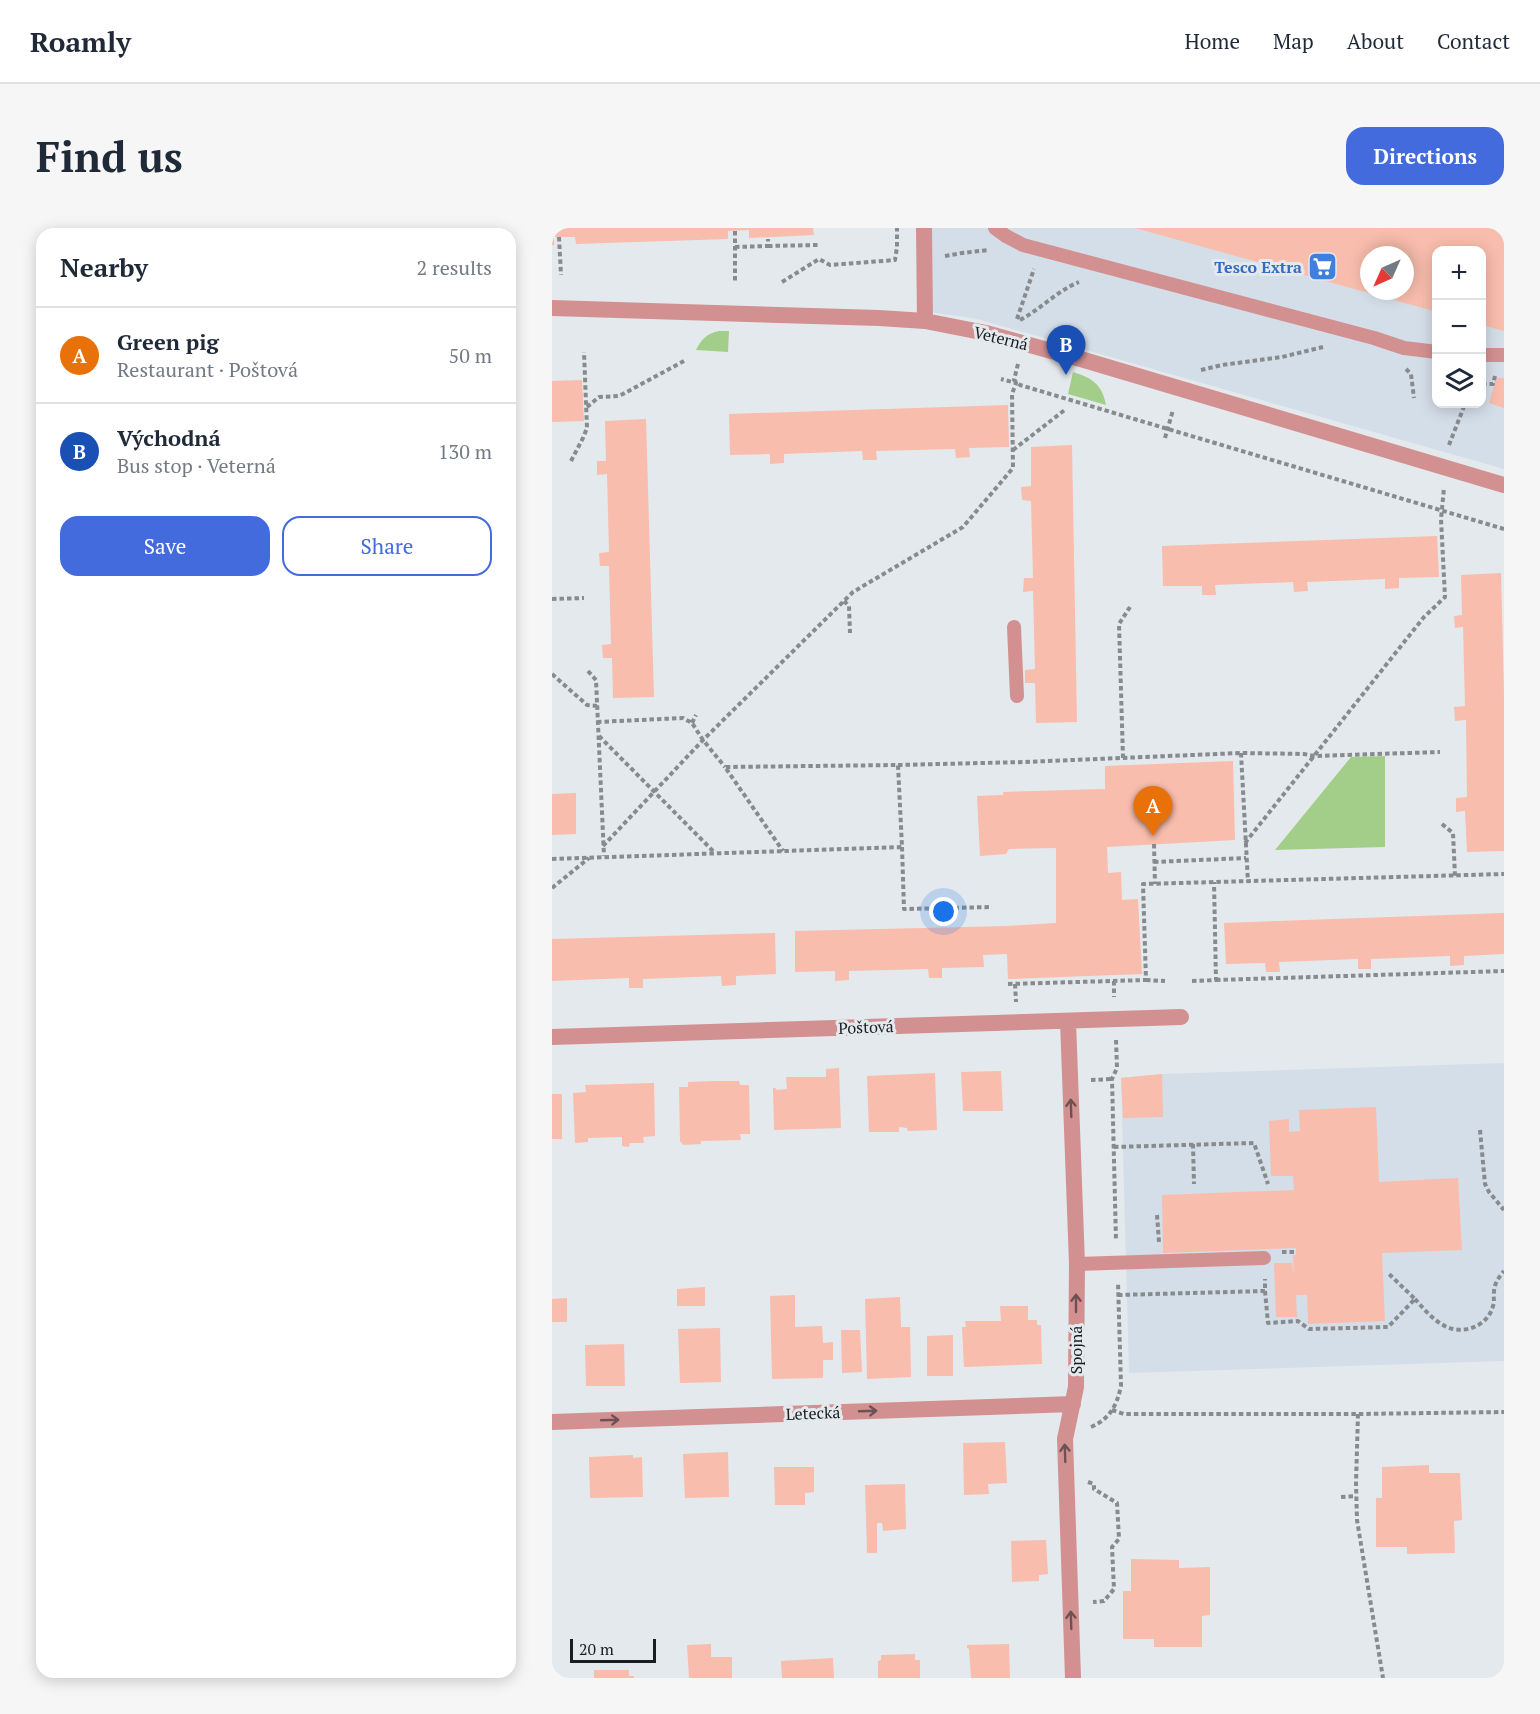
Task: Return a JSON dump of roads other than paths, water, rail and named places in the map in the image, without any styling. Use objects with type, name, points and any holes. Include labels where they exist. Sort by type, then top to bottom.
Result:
[{"type":"street","points":[[924,228],[925,321]]},
{"type":"street","name":"Veterná","points":[[552,308],[925,321],[1003,338],[1504,485]]},
{"type":"street","name":"Poštová","points":[[552,1037],[1181,1017]]},
{"type":"street","name":"Spojná","points":[[1068,1021],[1077,1264],[1076,1387],[1065,1439],[1073,1678]]},
{"type":"street","name":"Letecká","points":[[552,1422],[1073,1404]]},
{"type":"lane","points":[[994,228],[1023,245],[1374,338],[1404,348],[1432,351]]},
{"type":"lane","points":[[1486,355],[1504,355]]},
{"type":"lane","points":[[1014,627],[1017,696]]},
{"type":"lane","points":[[1077,1264],[1264,1258]]},
{"type":"place","name":"Tesco Extra","points":[[1323,267]]},
{"type":"place","name":"Východná","points":[[1066,375]]},
{"type":"place","name":"Green pig","points":[[1153,836]]}]
